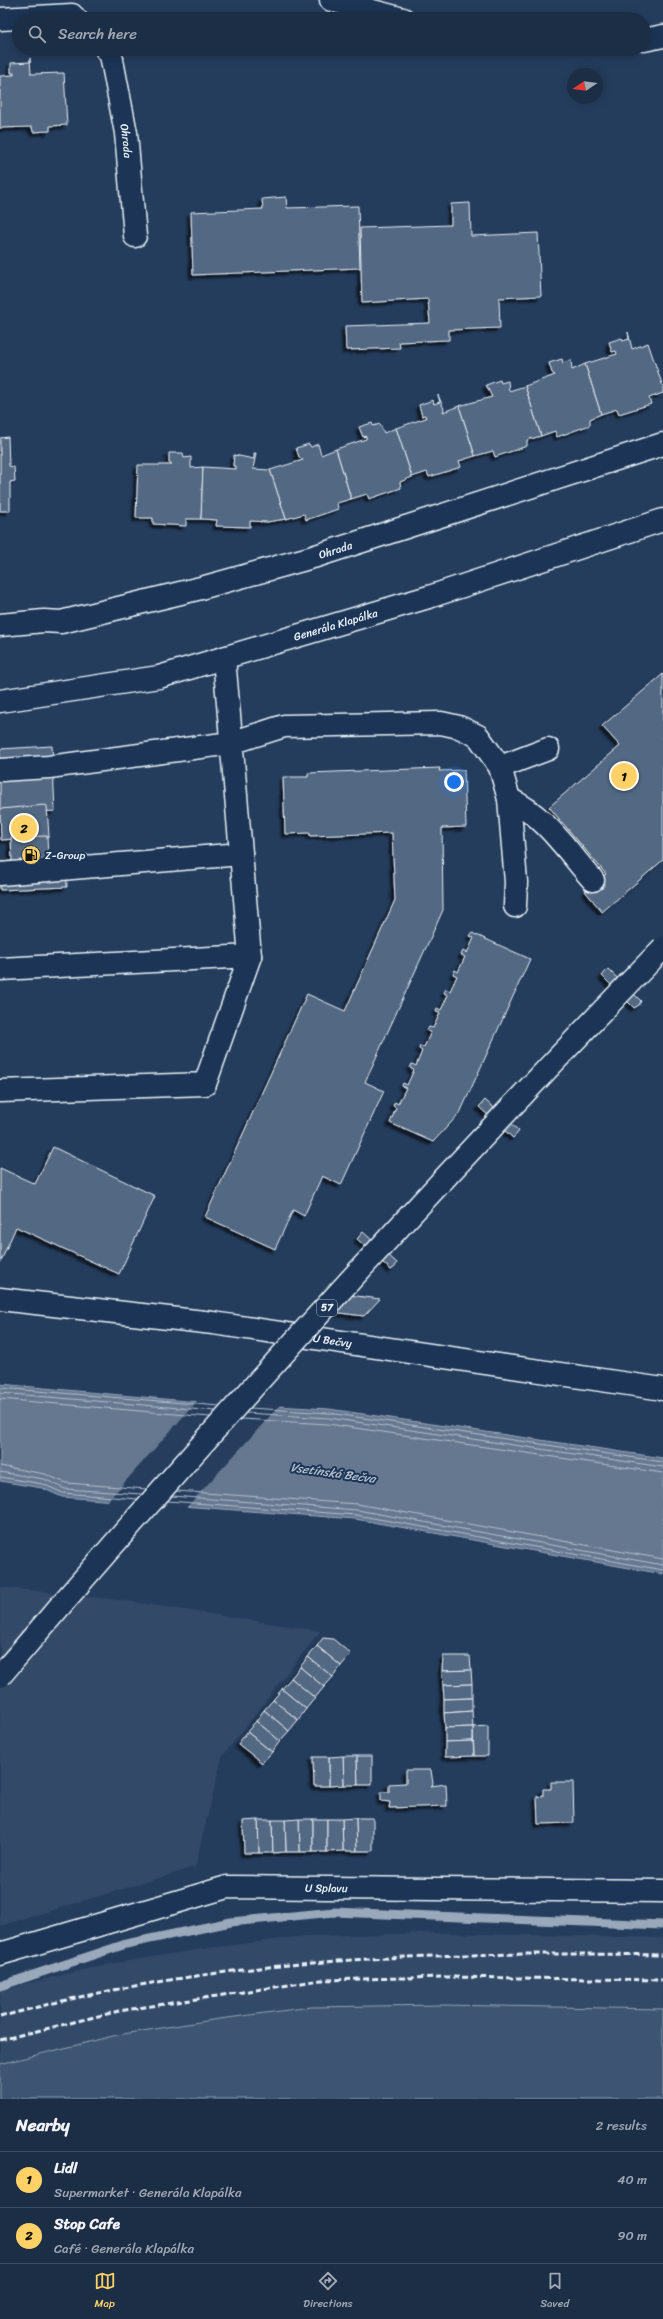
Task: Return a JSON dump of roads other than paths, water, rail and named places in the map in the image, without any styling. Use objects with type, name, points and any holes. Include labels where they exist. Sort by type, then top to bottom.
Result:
[{"type":"street","points":[[331,0],[376,12]]},
{"type":"street","points":[[0,19],[12,18]]},
{"type":"street","points":[[651,39],[663,36]]},
{"type":"street","name":"Ohrada","points":[[111,56],[126,133],[135,236]]},
{"type":"street","name":"Ohrada","points":[[0,625],[44,621],[61,622],[209,586],[313,557],[663,444]]},
{"type":"street","name":"Generála Klapálka","points":[[0,701],[159,676],[432,596],[663,520]]},
{"type":"street","points":[[0,1091],[205,1084],[250,956],[224,658]]},
{"type":"street","points":[[0,770],[49,767],[231,742],[284,726],[441,723],[459,727],[478,736],[500,768],[508,799],[516,882],[515,906]]},
{"type":"street","points":[[500,768],[548,749]]},
{"type":"street","points":[[508,799],[525,806],[536,816],[593,880]]},
{"type":"street","points":[[0,874],[241,854]]},
{"type":"street","name":"57","points":[[0,1676],[92,1568],[317,1318],[549,1067],[663,948]]},
{"type":"street","points":[[0,969],[250,956]]},
{"type":"street","name":"U Bečvy","points":[[0,1299],[213,1323],[663,1389]]},
{"type":"street","name":"U Splavu","points":[[0,1954],[227,1887],[663,1891]]},
{"type":"water","name":"Vsetínská Bečva","points":[[0,1384],[186,1401],[329,1409],[663,1458],[663,1574],[355,1519],[62,1497],[42,1488],[0,1481]]},
{"type":"waterway","points":[[0,1986],[126,1944],[231,1922],[334,1912],[663,1925]]},
{"type":"railway","points":[[0,2017],[82,1997],[164,1981],[246,1970],[329,1962],[496,1954],[663,1955]]},
{"type":"railway","points":[[0,2040],[119,2011],[321,1980],[445,1977],[663,1980]]},
{"type":"place","name":"Lidl","points":[[624,776]]},
{"type":"place","name":"Stop Cafe","points":[[24,828]]},
{"type":"place","name":"Z-Group","points":[[31,855]]}]
